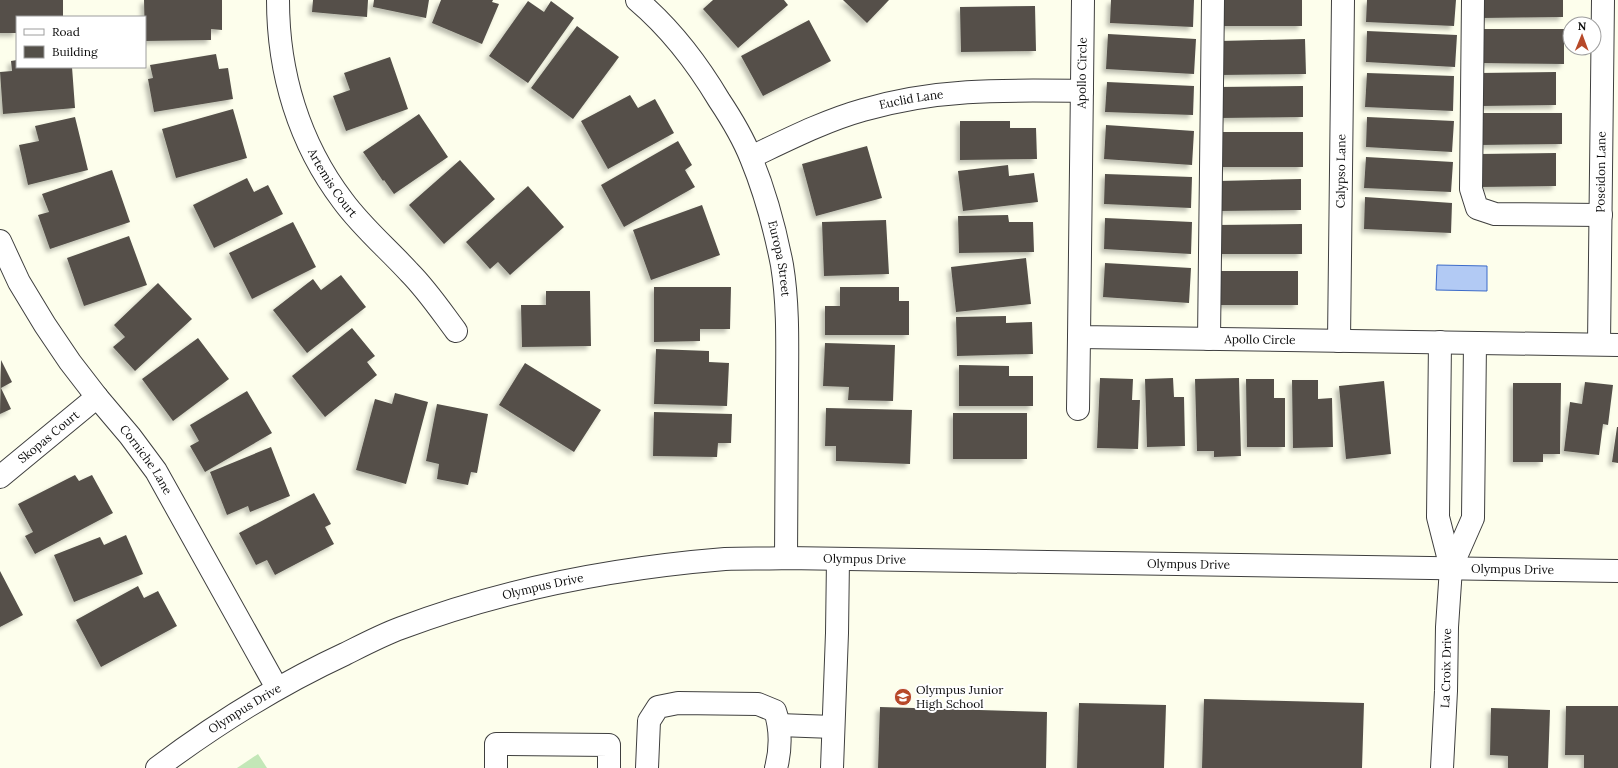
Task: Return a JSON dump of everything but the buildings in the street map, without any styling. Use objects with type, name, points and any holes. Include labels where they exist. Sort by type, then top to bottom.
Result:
[{"type":"street","name":"Artemis Court","points":[[278,0],[282,51],[288,89],[298,120],[310,148],[325,176],[343,202],[364,226],[411,273],[456,331]]},
{"type":"street","name":"Apollo Circle","points":[[1078,409],[1083,0]]},
{"type":"street","points":[[1209,339],[1213,0]]},
{"type":"street","name":"Calypso Lane","points":[[1339,341],[1343,0]]},
{"type":"street","points":[[1473,0],[1471,189],[1477,208],[1495,214],[1600,215]]},
{"type":"street","name":"Poseidon Lane","points":[[1603,0],[1600,215],[1608,344]]},
{"type":"street","name":"Europa Street","points":[[643,2],[669,30],[692,59],[711,86],[732,121],[751,157],[764,194],[774,231],[782,266],[787,332],[786,558]]},
{"type":"street","name":"Euclid Lane","points":[[751,157],[829,122],[861,110],[920,97],[973,91],[1082,91]]},
{"type":"street","name":"Corniche Lane","points":[[0,241],[19,282],[70,362],[97,398],[130,436],[156,471],[277,688]]},
{"type":"street","name":"Apollo Circle","points":[[1079,338],[1608,344]]},
{"type":"street","points":[[1440,342],[1438,517],[1451,568]]},
{"type":"street","points":[[1451,568],[1473,518],[1475,343]]},
{"type":"street","name":"Skopas Court","points":[[0,477],[97,398]]},
{"type":"street","points":[[1439,435],[1474,435]]},
{"type":"street","name":"Olympus Drive","points":[[157,768],[196,739],[277,688],[315,668],[399,629],[492,598],[550,584],[649,568],[726,559],[786,558],[1618,570]]},
{"type":"street","points":[[832,768],[838,559]]},
{"type":"street","name":"La Croix Drive","points":[[1442,768],[1447,627],[1451,568]]},
{"type":"street","points":[[647,768],[648,721],[658,707],[678,703],[758,704],[775,711],[779,725],[779,758],[776,768]]},
{"type":"street","points":[[779,725],[833,727]]},
{"type":"street","points":[[496,768],[496,744],[609,745],[609,768]]},
{"type":"green space","points":[[258,754],[267,768],[237,768]]},
{"type":"water","points":[[1437,265],[1487,266],[1487,291],[1436,290]]},
{"type":"place","name":"Olympus Junior High School","points":[[903,697]]}]
